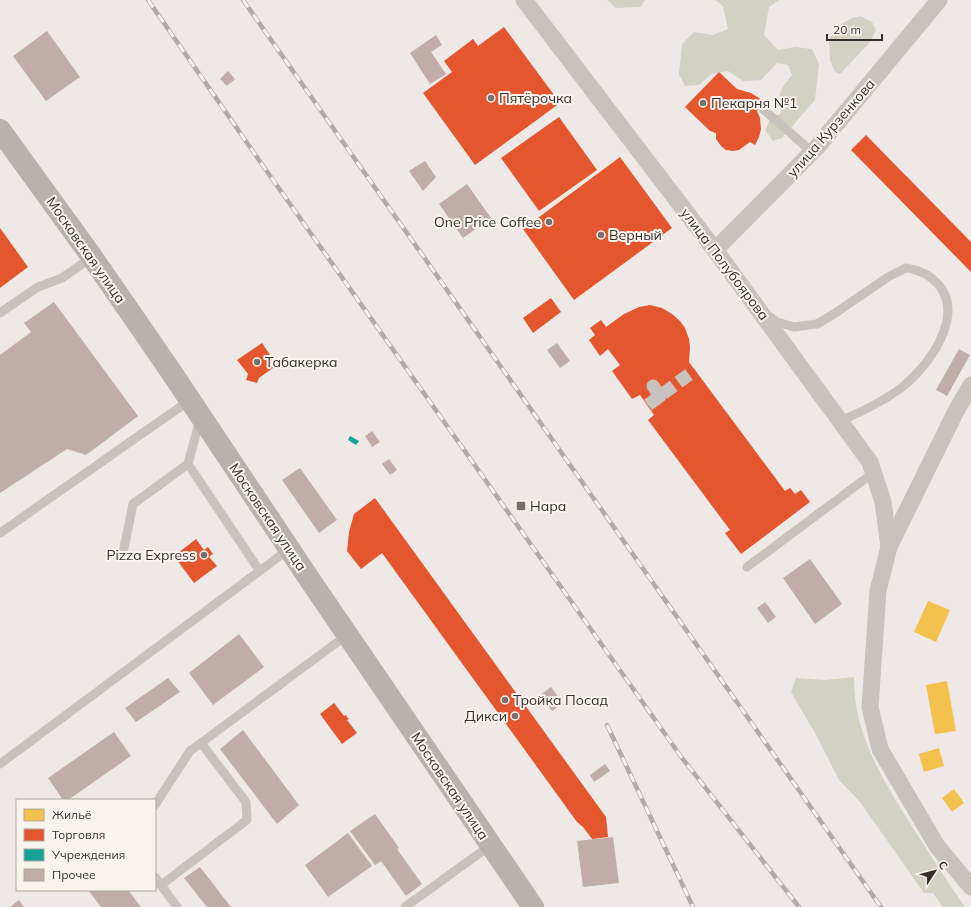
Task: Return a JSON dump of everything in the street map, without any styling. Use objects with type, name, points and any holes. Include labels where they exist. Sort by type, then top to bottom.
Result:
[{"type":"main road","name":"Московская улица","points":[[0,130],[92,257],[347,635],[533,907]]},
{"type":"street","name":"улица Полубоярова","points":[[524,0],[715,250],[870,462],[883,502],[889,546]]},
{"type":"street","name":"улица Курзенкова","points":[[715,250],[812,152],[939,0]]},
{"type":"street","points":[[971,386],[955,413],[889,546],[878,591],[870,707],[880,749],[937,846],[971,887]]},
{"type":"lane","points":[[763,109],[812,152]]},
{"type":"lane","points":[[0,313],[38,287],[62,278],[92,257]]},
{"type":"lane","points":[[749,296],[762,310],[777,322],[794,327],[817,324],[906,268],[922,272],[935,280],[943,290],[948,303],[948,320],[941,338],[926,364],[896,392],[870,408],[840,421]]},
{"type":"lane","points":[[195,408],[188,464],[259,570]]},
{"type":"lane","points":[[0,533],[195,408]]},
{"type":"lane","points":[[124,548],[133,504],[188,464]]},
{"type":"lane","points":[[747,567],[873,473]]},
{"type":"lane","points":[[0,764],[289,549]]},
{"type":"lane","points":[[156,803],[190,750],[347,635]]},
{"type":"lane","points":[[161,885],[247,820],[246,802],[201,743]]},
{"type":"lane","points":[[405,907],[491,845]]},
{"type":"lane","points":[[156,878],[178,907]]},
{"type":"green space","points":[[607,0],[645,0],[641,7],[616,8]]},
{"type":"green space","points":[[715,0],[779,0],[769,7],[764,35],[778,50],[795,47],[812,49],[819,64],[815,100],[782,138],[773,141],[765,130],[770,120],[781,113],[779,101],[780,92],[792,75],[788,65],[777,63],[761,80],[743,81],[728,71],[711,74],[699,85],[685,86],[679,74],[682,44],[694,32],[713,35],[728,29],[723,6]]},
{"type":"green space","points":[[861,16],[872,22],[876,30],[870,42],[840,74],[835,72],[830,60],[829,39],[841,24],[852,18]]},
{"type":"green space","points":[[854,677],[855,698],[864,737],[880,773],[900,808],[965,907],[943,907],[933,893],[924,893],[860,802],[839,780],[815,733],[791,692],[796,678],[825,680]]},
{"type":"building: Жильё","points":[[928,601],[950,610],[936,642],[914,632]]},
{"type":"building: Жильё","points":[[947,681],[956,731],[935,734],[926,685]]},
{"type":"building: Жильё","points":[[939,748],[944,766],[924,772],[919,754]]},
{"type":"building: Жильё","points":[[954,789],[964,803],[952,812],[942,798]]},
{"type":"building: Торговля","name":"Пятёрочка","points":[[504,27],[560,103],[475,165],[423,93],[452,72],[444,61],[473,39],[478,46]]},
{"type":"building: Торговля","points":[[719,72],[737,89],[751,93],[764,101],[757,111],[760,118],[761,129],[755,145],[750,142],[739,150],[726,150],[716,139],[716,133],[710,131],[685,107]]},
{"type":"building: Торговля","points":[[559,117],[597,170],[539,211],[501,158]]},
{"type":"building: Торговля","points":[[866,135],[971,242],[971,272],[851,150]]},
{"type":"building: Торговля","points":[[620,157],[672,228],[574,300],[523,229]]},
{"type":"building: Торговля","points":[[0,228],[28,267],[0,288]]},
{"type":"building: Торговля","points":[[551,298],[561,312],[533,333],[523,318]]},
{"type":"building: Торговля","points":[[650,305],[662,308],[680,321],[685,328],[689,339],[689,362],[785,491],[790,488],[795,494],[801,490],[810,502],[741,554],[725,533],[730,530],[648,420],[654,415],[640,395],[632,399],[612,371],[620,365],[608,349],[600,356],[589,340],[595,335],[590,328],[601,320],[606,327],[624,314],[639,307]]},
{"type":"building: Торговля","name":"Табакерка","points":[[262,343],[277,365],[259,378],[257,383],[246,380],[248,374],[237,360]]},
{"type":"building: Торговля","name":"Тройка Посад","points":[[375,498],[606,817],[608,837],[592,839],[577,822],[382,553],[361,569],[347,551],[349,532],[354,514]]},
{"type":"building: Торговля","points":[[196,539],[204,550],[208,547],[213,554],[209,557],[217,566],[194,583],[174,556]]},
{"type":"building: Торговля","points":[[334,703],[344,716],[346,715],[349,719],[347,720],[357,733],[342,744],[320,714]]},
{"type":"building: Учреждения","points":[[350,436],[359,441],[356,445],[348,440]]},
{"type":"building: Прочее","points":[[47,31],[80,77],[46,101],[13,56]]},
{"type":"building: Прочее","points":[[436,35],[442,45],[431,52],[446,74],[430,84],[410,53]]},
{"type":"building: Прочее","points":[[228,71],[235,79],[227,86],[220,79]]},
{"type":"building: Прочее","points":[[425,161],[436,177],[423,191],[409,171]]},
{"type":"building: Прочее","points":[[467,184],[491,218],[463,238],[439,204]]},
{"type":"building: Прочее","points":[[54,302],[138,416],[86,455],[67,449],[0,493],[0,355],[31,332],[24,323]]},
{"type":"building: Прочее","points":[[557,343],[570,361],[560,368],[547,350]]},
{"type":"building: Прочее","points":[[959,349],[970,355],[947,396],[936,390]]},
{"type":"building: Прочее","points":[[372,431],[380,442],[372,447],[365,436]]},
{"type":"building: Прочее","points":[[389,459],[397,470],[390,475],[382,464]]},
{"type":"building: Прочее","points":[[300,468],[337,520],[319,533],[282,480]]},
{"type":"building: Прочее","points":[[810,559],[842,604],[815,624],[783,578]]},
{"type":"building: Прочее","points":[[765,602],[776,617],[768,623],[757,608]]},
{"type":"building: Прочее","points":[[239,634],[264,667],[213,705],[189,673]]},
{"type":"building: Прочее","points":[[168,678],[180,692],[136,722],[125,708]]},
{"type":"building: Прочее","points":[[551,687],[563,703],[552,711],[540,695]]},
{"type":"building: Прочее","points":[[243,730],[299,805],[277,824],[220,749]]},
{"type":"building: Прочее","points":[[114,732],[131,756],[69,799],[62,799],[48,778]]},
{"type":"building: Прочее","points":[[605,764],[610,771],[594,782],[590,775]]},
{"type":"building: Прочее","points":[[375,814],[399,848],[397,849],[422,884],[406,896],[381,861],[375,865],[350,831]]},
{"type":"building: Прочее","points":[[348,833],[372,866],[328,897],[305,865]]},
{"type":"building: Прочее","points":[[613,837],[619,883],[583,887],[577,841]]},
{"type":"building: Прочее","points":[[200,867],[231,907],[207,907],[184,878]]},
{"type":"building: Прочее","points":[[89,891],[129,891],[141,907],[101,907]]},
{"type":"building: Прочее","points":[[19,900],[24,907],[10,907]]},
{"type":"tunnel","points":[[648,405],[691,373]]},
{"type":"railway","points":[[148,0],[261,163],[682,758],[799,907]]},
{"type":"railway","points":[[243,0],[881,907]]},
{"type":"railway","points":[[607,725],[693,907]]},
{"type":"place","name":"Пятёрочка","points":[[491,98]]},
{"type":"place","name":"Пекарня №1","points":[[703,103]]},
{"type":"place","name":"One Price Coffee","points":[[549,222]]},
{"type":"place","name":"Верный","points":[[601,235]]},
{"type":"place","name":"Табакерка","points":[[257,362]]},
{"type":"place","name":"Нара","points":[[521,506]]},
{"type":"place","name":"Pizza Express","points":[[204,555]]},
{"type":"place","name":"Тройка Посад","points":[[505,700]]},
{"type":"place","name":"Дикси","points":[[515,716]]}]
